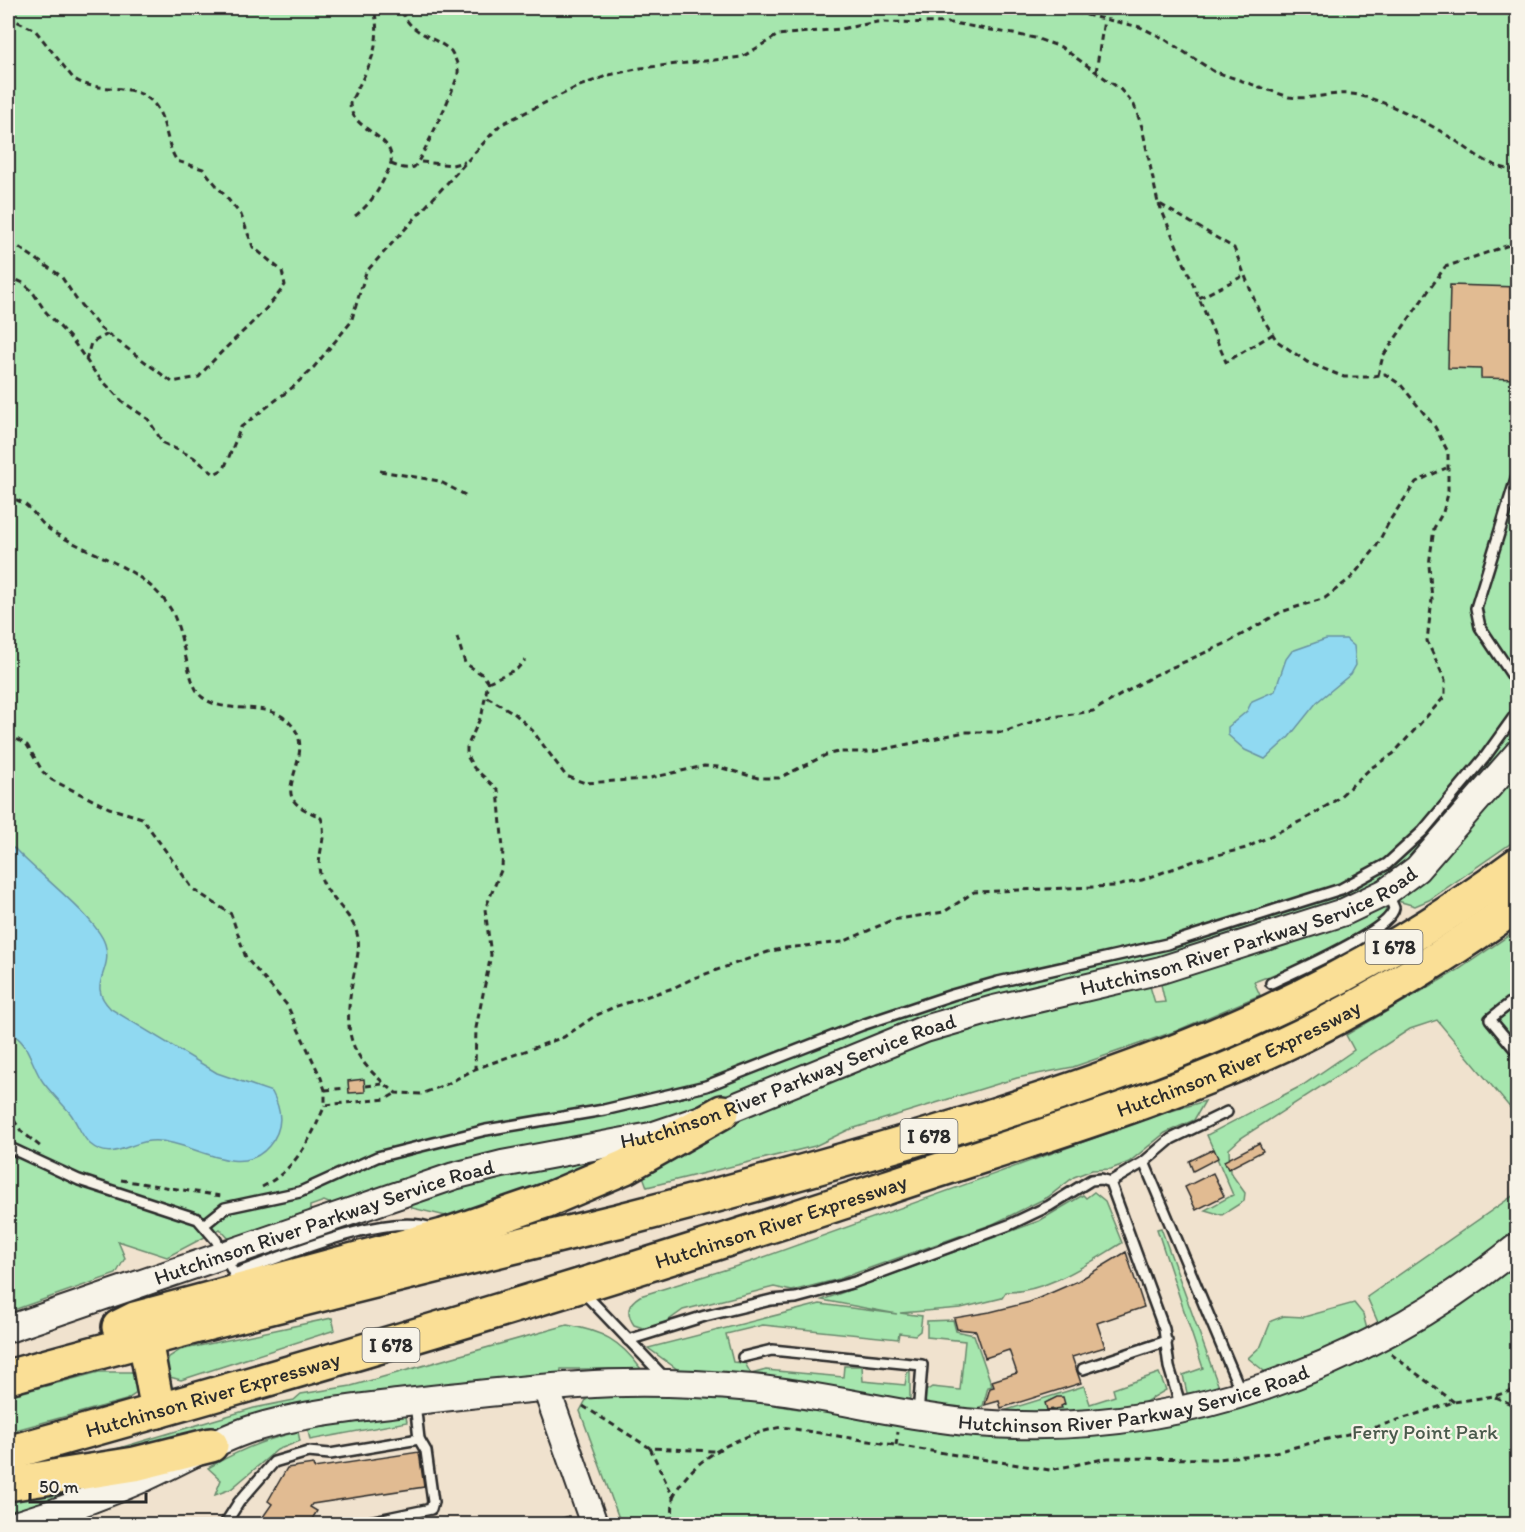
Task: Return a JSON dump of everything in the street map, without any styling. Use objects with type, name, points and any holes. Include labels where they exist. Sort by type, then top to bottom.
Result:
[{"type":"highway","name":"Hutchinson River Expressway","points":[[451,1247],[879,1151],[1155,1062],[1245,1025],[1350,972],[1430,925],[1518,864]]},
{"type":"highway","name":"Hutchinson River Expressway","points":[[8,1453],[320,1366],[578,1287],[983,1155],[1167,1092],[1301,1036],[1374,997],[1445,954],[1518,904]]},
{"type":"highway","points":[[46,1367],[135,1319],[237,1290],[451,1247],[600,1179],[722,1112]]},
{"type":"highway","points":[[8,1377],[145,1340],[237,1290]]},
{"type":"highway","points":[[145,1340],[158,1411]]},
{"type":"highway","points":[[8,1484],[135,1464],[211,1445]]},
{"type":"street","name":"Hutchinson River Parkway Service Road","points":[[8,1329],[237,1290],[454,1176],[511,1162],[638,1140],[722,1112],[925,1029],[1003,1006],[1161,970],[1333,916],[1386,892],[1409,876],[1433,853],[1518,753]]},
{"type":"street","name":"Hutchinson River Parkway Service Road","points":[[18,1524],[82,1514],[149,1476],[211,1445],[286,1420],[415,1401],[546,1388],[614,1384],[752,1388],[976,1423],[1080,1425],[1182,1410],[1242,1394],[1327,1363],[1398,1329],[1460,1291],[1518,1246]]},
{"type":"street","points":[[546,1388],[594,1524]]},
{"type":"lane","points":[[1518,472],[1476,608],[1480,627],[1518,684]]},
{"type":"lane","points":[[205,1224],[225,1209],[300,1192],[377,1157],[475,1132],[604,1110],[706,1086],[862,1025],[952,995],[998,982],[1167,944],[1341,889],[1387,864],[1423,831],[1485,757],[1518,711]]},
{"type":"lane","points":[[1271,983],[1348,945],[1388,920],[1394,908],[1386,892]]},
{"type":"lane","points":[[1518,997],[1490,1019],[1518,1053]]},
{"type":"lane","points":[[628,1340],[705,1316],[771,1300],[796,1298],[855,1282],[1009,1225],[1049,1206],[1091,1180],[1101,1179],[1110,1182],[1144,1162],[1171,1139],[1227,1112]]},
{"type":"lane","points":[[8,1146],[79,1180],[189,1214],[205,1224],[237,1290]]},
{"type":"lane","points":[[1144,1162],[1242,1394]]},
{"type":"lane","points":[[1110,1182],[1167,1341],[1169,1367],[1182,1410]]},
{"type":"lane","points":[[578,1287],[672,1385]]},
{"type":"lane","points":[[1083,1369],[1167,1341]]},
{"type":"lane","points":[[743,1357],[772,1350],[922,1365],[918,1414]]},
{"type":"lane","points":[[359,1524],[431,1509],[433,1502],[426,1451],[419,1439],[415,1401]]},
{"type":"lane","points":[[225,1524],[239,1502],[274,1462],[308,1452],[330,1454],[419,1439]]},
{"type":"path","points":[[355,216],[374,199],[391,164],[388,147],[357,122],[350,109],[352,99],[373,59],[377,34],[374,8]]},
{"type":"path","points":[[391,164],[404,169],[414,167],[420,161],[456,86],[458,65],[447,47],[414,29],[401,8]]},
{"type":"path","points":[[1055,8],[1151,31],[1213,71],[1289,97],[1300,99],[1347,93],[1371,99],[1447,135],[1483,161],[1518,171]]},
{"type":"path","points":[[8,17],[35,30],[73,78],[81,84],[129,90],[147,97],[157,107],[171,152],[177,161],[203,169],[241,215],[253,247],[285,275],[285,285],[250,327],[218,355],[199,377],[172,382],[108,334],[76,299],[61,276],[8,240]]},
{"type":"path","points":[[1096,72],[1104,20]]},
{"type":"path","points":[[8,276],[23,282],[32,291],[45,311],[123,402],[148,419],[163,443],[193,457],[214,474],[224,469],[241,427],[293,387],[314,367],[351,322],[366,272],[500,125],[577,87],[609,75],[641,68],[742,57],[767,39],[790,33],[841,29],[877,21],[953,23],[1035,38],[1061,47],[1120,89],[1134,105],[1142,127],[1158,203],[1226,362],[1273,334]]},
{"type":"path","points":[[420,161],[452,165],[466,161]]},
{"type":"path","points":[[324,1105],[386,1099],[396,1094],[421,1094],[447,1084],[475,1069],[564,1037],[595,1016],[614,1007],[673,988],[694,978],[768,952],[843,942],[892,920],[944,912],[974,892],[1116,886],[1142,880],[1197,860],[1246,848],[1309,817],[1393,754],[1445,696],[1445,680],[1427,641],[1432,599],[1429,565],[1434,528],[1443,512],[1448,494],[1446,468],[1448,452],[1435,427],[1401,385],[1385,374],[1344,377],[1307,362],[1277,341],[1260,315],[1234,248],[1158,203]]},
{"type":"path","points":[[1378,375],[1383,356],[1445,267],[1518,242]]},
{"type":"path","points":[[1199,298],[1245,275]]},
{"type":"path","points":[[86,360],[91,343],[108,334]]},
{"type":"path","points":[[487,696],[514,713],[532,730],[566,776],[585,783],[646,779],[704,766],[718,767],[758,778],[779,778],[826,755],[871,752],[965,732],[1004,732],[1040,719],[1093,711],[1155,675],[1229,642],[1281,612],[1325,598],[1351,578],[1375,549],[1395,511],[1416,482],[1446,468]]},
{"type":"path","points":[[380,471],[439,481],[467,496]]},
{"type":"path","points":[[8,497],[25,503],[51,531],[106,556],[155,591],[170,608],[179,626],[192,682],[195,690],[204,698],[219,704],[268,710],[285,718],[295,729],[299,740],[300,755],[290,792],[293,800],[301,808],[321,818],[324,827],[319,853],[322,880],[343,907],[358,937],[358,954],[347,1016],[348,1031],[363,1063],[396,1094]]},
{"type":"path","points":[[457,637],[465,663],[483,675],[488,682],[487,696],[467,747],[468,756],[474,768],[498,790],[501,808],[502,868],[485,909],[491,955],[476,1028],[475,1069]]},
{"type":"path","points":[[488,682],[517,669],[525,660]]},
{"type":"path","points":[[8,734],[27,745],[43,772],[52,780],[109,808],[142,818],[193,889],[231,914],[246,958],[287,1005],[325,1090],[324,1105],[309,1142],[294,1163],[277,1179],[255,1191]]},
{"type":"path","points":[[366,1086],[381,1084]]},
{"type":"path","points":[[325,1090],[346,1088]]},
{"type":"path","points":[[8,1111],[14,1123],[26,1137],[42,1148]]},
{"type":"path","points":[[8,1137],[14,1123]]},
{"type":"path","points":[[111,1179],[225,1196]]},
{"type":"path","points":[[1384,1349],[1454,1402]]},
{"type":"path","points":[[672,1524],[673,1497],[678,1486],[716,1451],[742,1437],[782,1427],[1050,1470],[1122,1457],[1230,1459],[1303,1446],[1376,1427],[1454,1402],[1494,1396],[1518,1389]]},
{"type":"path","points":[[1494,1396],[1518,1407]]},
{"type":"path","points":[[578,1406],[585,1406],[650,1448],[716,1451]]},
{"type":"path","points":[[650,1448],[673,1497]]},
{"type":"green space","points":[[8,8],[1517,8],[1517,740],[1413,860],[1359,896],[676,1118],[336,1206],[324,1201],[310,1206],[310,1213],[241,1241],[229,1239],[220,1229],[167,1257],[118,1241],[125,1258],[116,1274],[8,1312]]},
{"type":"green space","points":[[1517,767],[1517,839],[1429,900],[1415,906],[1398,901],[1396,897]]},
{"type":"green space","points":[[1386,904],[1382,917],[1359,934],[1342,944],[1254,982],[1260,995],[1176,1031],[1073,1067],[1017,1078],[848,1130],[815,1146],[647,1187],[643,1176],[644,1165],[733,1120],[940,1035],[1149,983],[1155,1003],[1165,1002],[1160,980]]},
{"type":"green space","points":[[1517,930],[1517,1116],[1437,1020],[1410,1029],[1241,1138],[1229,1149],[1230,1172],[1245,1193],[1244,1201],[1222,1215],[1205,1210],[1233,1195],[1207,1135],[1303,1085],[1354,1050],[1346,1035],[1458,970]]},
{"type":"green space","points":[[1205,1101],[1194,1120],[1165,1133],[1129,1162],[1111,1169],[1092,1170],[1074,1177],[1048,1197],[993,1224],[839,1279],[792,1291],[774,1287],[683,1310],[666,1322],[646,1329],[634,1325],[630,1317],[630,1306],[640,1296],[750,1262],[1161,1114]]},
{"type":"green space","points":[[605,1157],[609,1162],[467,1221],[412,1208],[412,1201],[487,1179]]},
{"type":"green space","points":[[1094,1192],[1105,1201],[1122,1243],[1081,1268],[1037,1287],[1006,1292],[1002,1298],[961,1308],[900,1313],[922,1316],[920,1331],[915,1335],[899,1333],[898,1339],[763,1325],[726,1334],[733,1362],[745,1363],[751,1374],[766,1370],[843,1377],[844,1366],[862,1366],[863,1381],[905,1385],[907,1373],[910,1371],[910,1398],[906,1402],[684,1374],[648,1348],[820,1304],[897,1314],[822,1300],[1039,1221],[1083,1195],[1086,1198]]},
{"type":"green space","points":[[1517,1193],[1517,1233],[1380,1327],[1367,1297]]},
{"type":"green space","points":[[1161,1228],[1220,1390],[1195,1396],[1187,1393],[1183,1375],[1203,1368],[1157,1229]]},
{"type":"green space","name":"Ferry Point Park","points":[[1517,1260],[1517,1524],[621,1524],[580,1411],[587,1398],[597,1392],[717,1395],[792,1408],[1002,1434],[1331,1371],[1389,1346],[1459,1305]]},
{"type":"green space","points":[[1354,1303],[1363,1314],[1368,1333],[1269,1375],[1248,1358],[1261,1346],[1271,1321],[1284,1316],[1304,1317]]},
{"type":"green space","points":[[332,1318],[335,1330],[181,1380],[170,1377],[165,1367],[169,1357],[180,1350]]},
{"type":"green space","points":[[953,1320],[956,1331],[974,1335],[992,1386],[988,1387],[983,1406],[979,1407],[979,1413],[925,1405],[926,1391],[932,1387],[960,1390],[965,1341],[927,1337],[927,1321]]},
{"type":"green space","points":[[567,1325],[590,1330],[609,1338],[626,1351],[641,1369],[561,1369],[560,1379],[177,1444],[106,1452],[254,1408],[294,1400],[301,1394],[351,1386]]},
{"type":"green space","points":[[99,1372],[134,1372],[137,1393],[126,1400],[8,1432],[8,1396]]},
{"type":"green space","points":[[1159,1373],[1166,1390],[1140,1405],[1049,1416],[997,1413],[1084,1386],[1090,1404],[1115,1396],[1113,1389]]},
{"type":"green space","points":[[405,1411],[407,1422],[310,1440],[307,1426]]},
{"type":"green space","points":[[298,1432],[300,1441],[277,1450],[231,1489],[215,1495],[221,1480],[208,1468],[252,1446]]},
{"type":"green space","points":[[103,1483],[8,1517],[8,1495]]},
{"type":"water","points":[[1326,639],[1346,639],[1354,646],[1356,665],[1351,674],[1317,702],[1289,737],[1265,759],[1245,750],[1228,735],[1228,727],[1247,711],[1252,701],[1275,691],[1286,659],[1292,651]]},
{"type":"water","points":[[8,846],[15,849],[65,895],[99,933],[107,954],[100,992],[111,1009],[217,1073],[272,1092],[280,1119],[277,1133],[269,1146],[257,1156],[243,1160],[228,1160],[165,1142],[142,1142],[120,1150],[105,1151],[87,1141],[70,1113],[43,1082],[21,1041],[8,1032]]},
{"type":"building","points":[[1450,285],[1518,287],[1518,379],[1481,378],[1481,369],[1448,368]]},
{"type":"building","points":[[364,1079],[365,1092],[349,1093],[348,1081]]},
{"type":"building","points":[[1259,1143],[1263,1151],[1228,1169],[1224,1161]]},
{"type":"building","points":[[1214,1149],[1218,1158],[1193,1171],[1189,1161]]},
{"type":"building","points":[[1213,1173],[1224,1196],[1196,1210],[1185,1187]]},
{"type":"building","points":[[1126,1252],[1144,1307],[1097,1323],[1105,1347],[1072,1357],[1081,1383],[1001,1408],[999,1401],[985,1405],[990,1388],[994,1387],[992,1381],[1017,1373],[1009,1350],[985,1358],[976,1331],[957,1329],[954,1318],[1030,1302],[1078,1281]]},
{"type":"building","points":[[1057,1397],[1063,1397],[1065,1404],[1061,1406],[1062,1408],[1047,1410],[1045,1403]]},
{"type":"building","points":[[419,1452],[424,1487],[312,1504],[310,1507],[317,1511],[309,1524],[301,1521],[299,1524],[258,1524],[272,1504],[268,1501],[287,1468],[313,1464],[314,1468]]},
{"type":"building","points":[[569,1516],[572,1524],[545,1524]]}]
